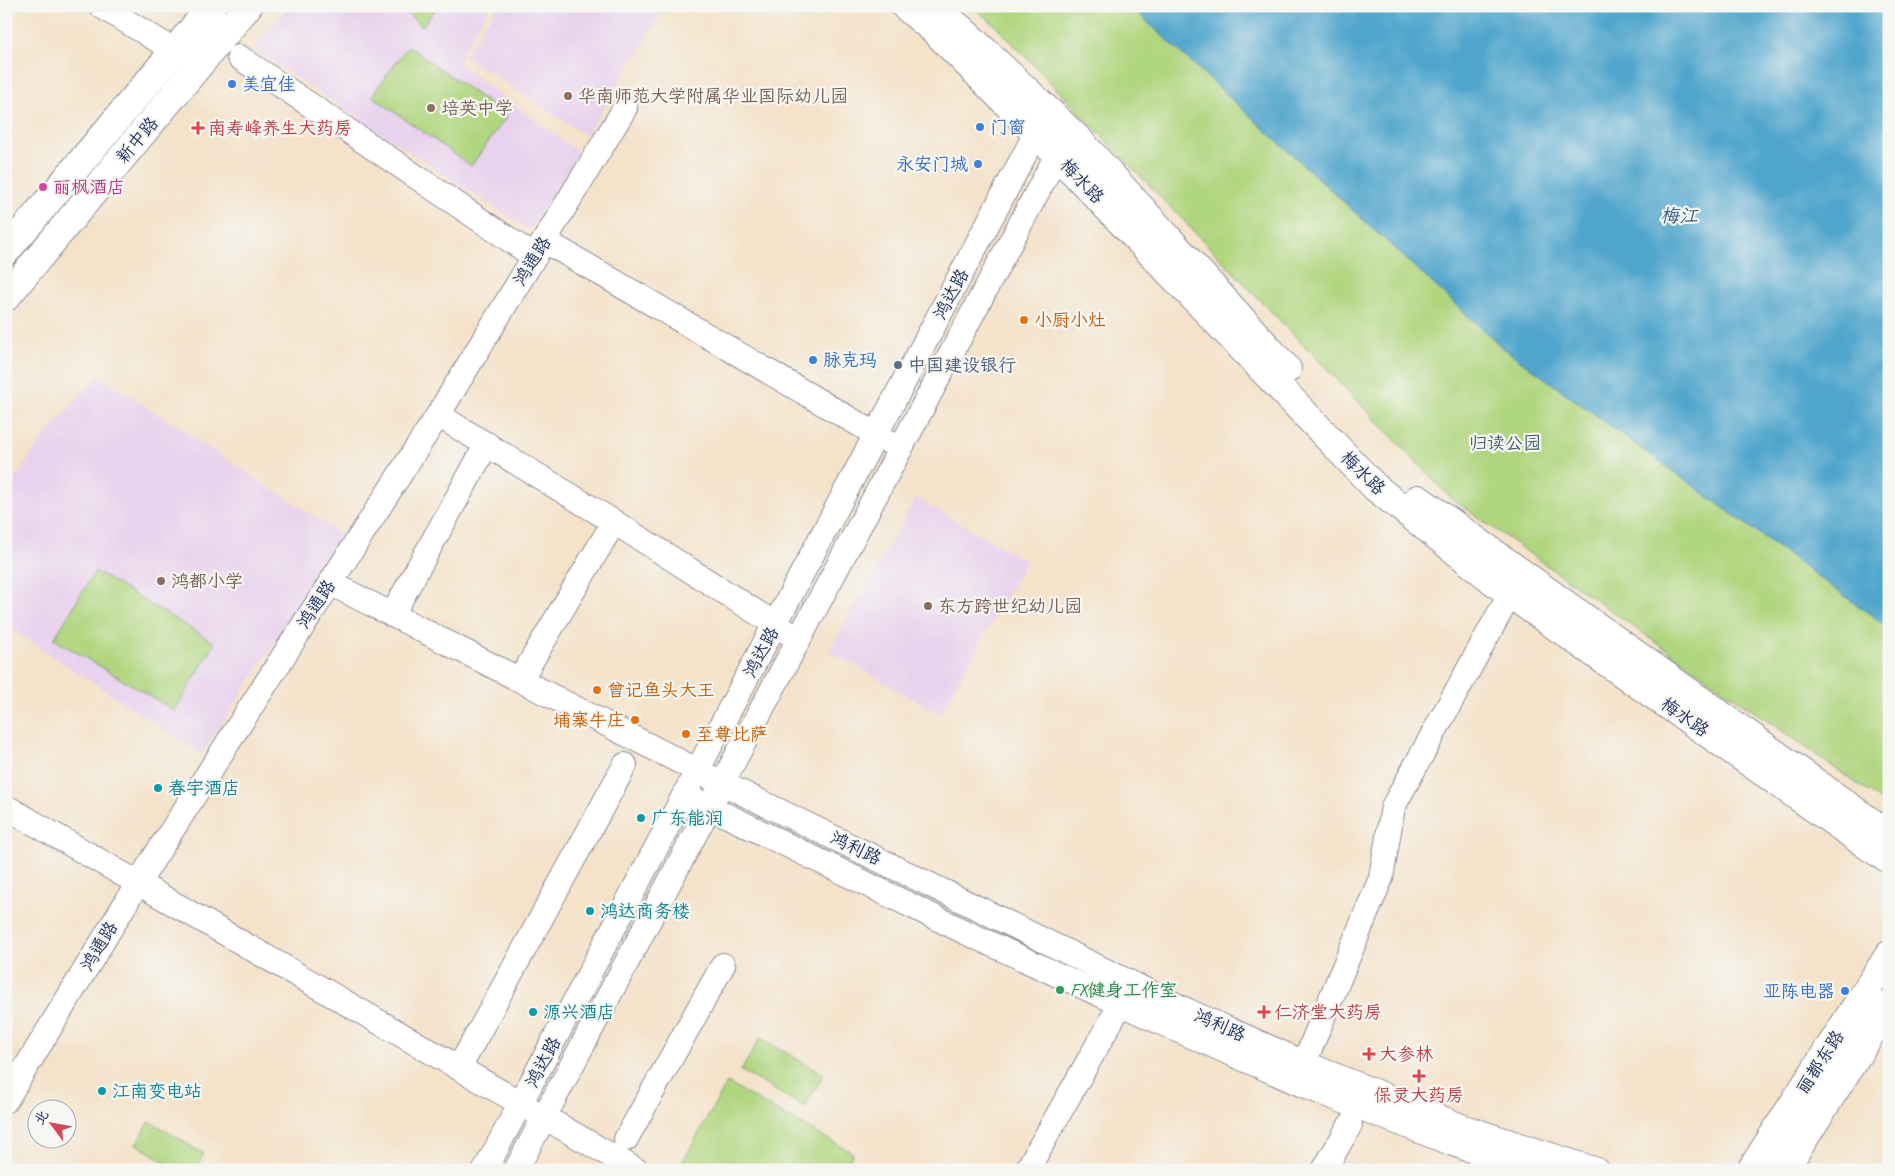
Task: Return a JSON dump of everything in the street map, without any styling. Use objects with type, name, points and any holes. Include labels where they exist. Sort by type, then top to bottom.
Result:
[{"type":"main road","name":"新中路","points":[[6,251],[212,6]]},
{"type":"main road","name":"新中路","points":[[6,297],[248,6]]},
{"type":"main road","name":"梅水路","points":[[905,6],[935,31],[1057,155],[1375,487],[1510,594],[1889,859]]},
{"type":"main road","name":"梅水路","points":[[933,6],[961,29],[1078,140],[1382,474],[1889,835]]},
{"type":"main road","name":"丽都东路","points":[[1751,1170],[1889,955]]},
{"type":"main road","name":"丽都东路","points":[[1784,1170],[1889,1005]]},
{"type":"street","points":[[100,6],[174,51]]},
{"type":"street","points":[[238,57],[540,249],[900,448]]},
{"type":"street","name":"鸿通路","points":[[6,1100],[138,883],[438,415],[625,108]]},
{"type":"street","name":"鸿达路","points":[[485,1170],[1036,134]]},
{"type":"street","name":"鸿达路","points":[[516,1170],[1057,155]]},
{"type":"street","points":[[438,415],[614,522],[798,639]]},
{"type":"street","points":[[392,615],[487,444]]},
{"type":"street","points":[[520,680],[614,522]]},
{"type":"street","name":"鸿利路","points":[[330,583],[722,783],[1312,1089],[1453,1144],[1528,1170]]},
{"type":"street","points":[[1304,1063],[1381,878],[1393,807],[1510,594]]},
{"type":"street","points":[[459,1068],[624,765]]},
{"type":"street","name":"鸿利路","points":[[685,795],[967,932],[1464,1127],[1597,1170]]},
{"type":"street","points":[[6,807],[636,1170]]},
{"type":"street","points":[[626,1139],[723,964]]},
{"type":"street","points":[[1027,1170],[1127,994]]},
{"type":"street","points":[[1324,1170],[1350,1125]]},
{"type":"shaded area","name":"培英中学","points":[[288,6],[490,6],[457,63],[581,154],[529,230],[254,50]]},
{"type":"shaded area","name":"华南师范大学附属华业国际幼儿园","points":[[497,6],[666,6],[586,136],[465,56]]},
{"type":"shaded area","name":"鸿都小学","points":[[98,375],[344,536],[202,754],[6,626],[6,492],[40,442]]},
{"type":"shaded area","name":"东方跨世纪幼儿园","points":[[916,498],[1026,561],[940,714],[829,651]]},
{"type":"green space","points":[[399,6],[439,6],[422,26]]},
{"type":"green space","name":"归读公园","points":[[972,6],[1130,6],[1502,347],[1889,628],[1889,806],[1452,499],[994,24]]},
{"type":"green space","points":[[408,46],[507,116],[471,166],[372,96]]},
{"type":"green space","points":[[95,571],[215,643],[175,711],[54,639]]},
{"type":"green space","points":[[760,1038],[824,1074],[805,1107],[741,1071]]},
{"type":"green space","points":[[727,1083],[853,1153],[844,1170],[695,1170],[682,1163]]},
{"type":"green space","points":[[150,1121],[204,1154],[195,1170],[177,1170],[136,1144]]},
{"type":"water","name":"梅江","points":[[1130,6],[1889,6],[1889,628],[1502,347]]},
{"type":"place","name":"美宜佳","points":[[232,84]]},
{"type":"place","name":"华南师范大学附属华业国际幼儿园","points":[[568,96]]},
{"type":"place","name":"培英中学","points":[[431,108]]},
{"type":"place","name":"门窗","points":[[980,127]]},
{"type":"place","name":"南寿峰养生大药房","points":[[198,128]]},
{"type":"place","name":"永安门城","points":[[978,164]]},
{"type":"place","name":"丽枫酒店","points":[[43,187]]},
{"type":"place","name":"小厨小灶","points":[[1024,320]]},
{"type":"place","name":"脉克玛","points":[[813,360]]},
{"type":"place","name":"中国建设银行","points":[[898,365]]},
{"type":"place","name":"鸿都小学","points":[[161,581]]},
{"type":"place","name":"东方跨世纪幼儿园","points":[[928,606]]},
{"type":"place","name":"曾记鱼头大王","points":[[597,690]]},
{"type":"place","name":"埔寨牛庄","points":[[635,720]]},
{"type":"place","name":"至尊比萨","points":[[686,734]]},
{"type":"place","name":"春宇酒店","points":[[158,788]]},
{"type":"place","name":"广东能润","points":[[641,818]]},
{"type":"place","name":"鸿达商务楼","points":[[590,911]]},
{"type":"place","name":"FX健身工作室","points":[[1060,990]]},
{"type":"place","name":"亚陈电器","points":[[1845,991]]},
{"type":"place","name":"源兴酒店","points":[[533,1012]]},
{"type":"place","name":"仁济堂大药房","points":[[1264,1012]]},
{"type":"place","name":"大参林","points":[[1369,1054]]},
{"type":"place","name":"保灵大药房","points":[[1419,1076]]},
{"type":"place","name":"江南变电站","points":[[102,1091]]}]
